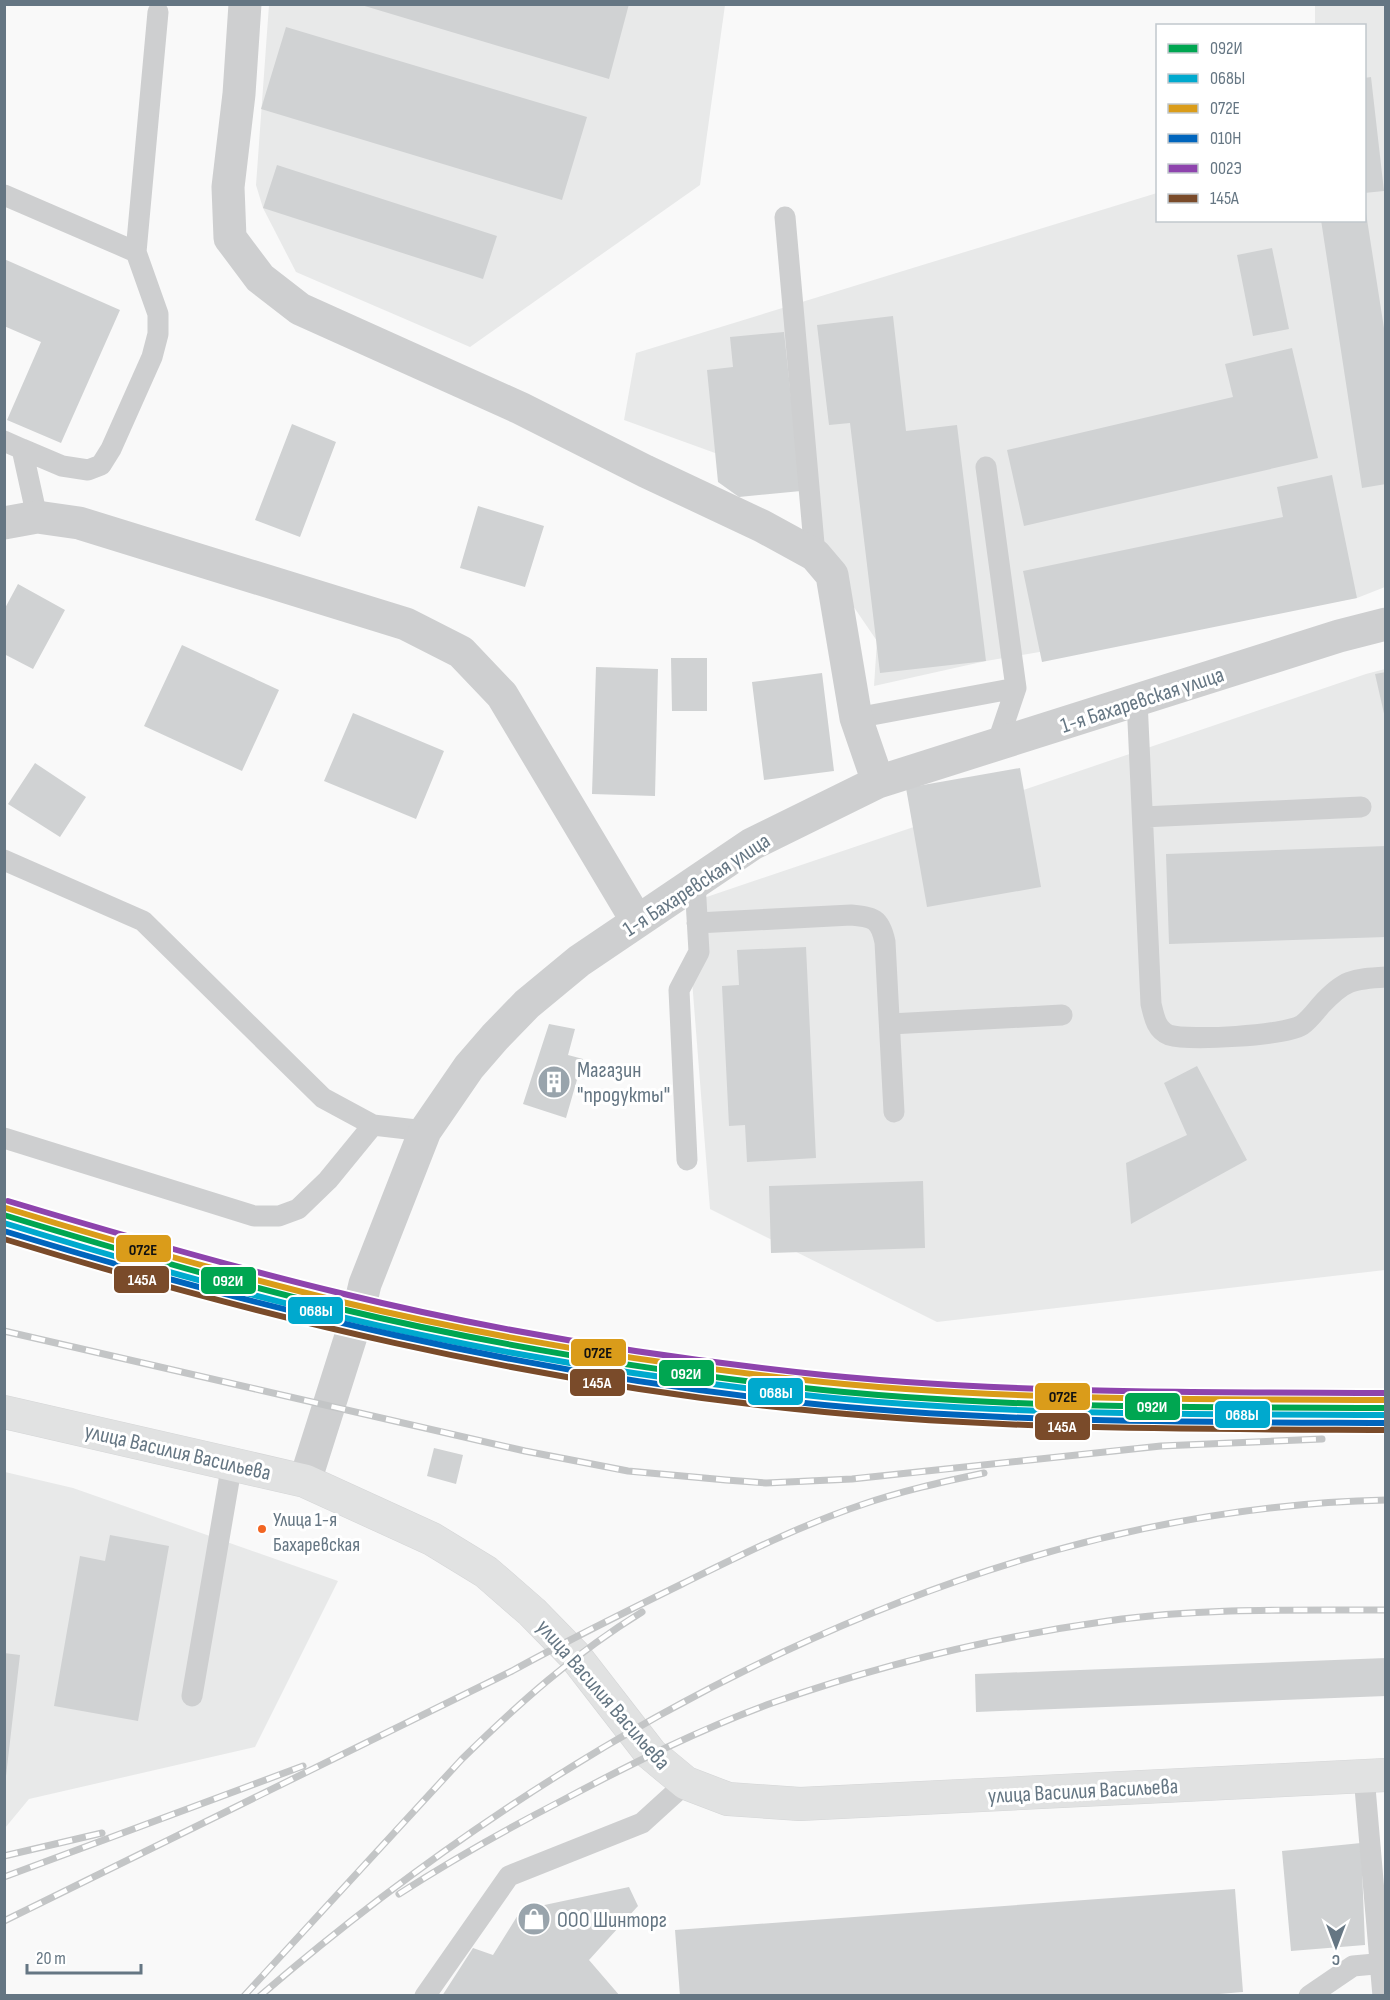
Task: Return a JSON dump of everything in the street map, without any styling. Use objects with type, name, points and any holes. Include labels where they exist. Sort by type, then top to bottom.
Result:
[{"type":"main road","name":"улица Василия Васильева","points":[[4,1412],[305,1481],[432,1539],[486,1572],[532,1612],[575,1656],[651,1754],[686,1783],[728,1799],[800,1804],[1375,1775]]},
{"type":"street","points":[[245,4],[239,94],[228,188],[230,238],[260,278],[300,309],[520,408],[645,471],[762,526],[815,555],[832,575],[856,718],[878,782]]},
{"type":"street","points":[[4,523],[37,518],[79,522],[406,624],[461,652],[502,695],[637,921]]},
{"type":"street","name":"1-я Бахаревская улица","points":[[305,1481],[358,1314],[365,1284],[425,1131],[469,1067],[527,1004],[579,961],[752,844],[878,782],[1340,636],[1386,624]]},
{"type":"lane","points":[[14,445],[62,466],[88,470],[100,465],[111,449],[152,357],[158,334],[158,314],[136,252],[158,12]]},
{"type":"lane","points":[[4,195],[136,252]]},
{"type":"lane","points":[[785,217],[815,555]]},
{"type":"lane","points":[[14,445],[37,518]]},
{"type":"lane","points":[[986,467],[1016,688],[997,744]]},
{"type":"lane","points":[[856,718],[1016,688]]},
{"type":"lane","points":[[1137,700],[1152,1005],[1155,1023],[1167,1034],[1191,1038],[1268,1034],[1289,1030],[1302,1025],[1338,987],[1352,981],[1386,977]]},
{"type":"lane","points":[[1143,817],[1361,807]]},
{"type":"lane","points":[[4,860],[143,921],[323,1098],[373,1125],[425,1131]]},
{"type":"lane","points":[[687,1160],[679,990],[699,952],[695,882]]},
{"type":"lane","points":[[697,923],[851,915],[871,917],[882,928],[885,942],[894,1112]]},
{"type":"lane","points":[[890,1024],[1062,1015]]},
{"type":"lane","points":[[4,1138],[254,1216],[279,1216],[298,1209],[328,1180],[373,1125]]},
{"type":"lane","points":[[192,1696],[232,1463]]},
{"type":"lane","points":[[1375,1775],[1383,1995]]},
{"type":"lane","points":[[425,1995],[509,1876],[642,1823],[686,1783]]},
{"type":"lane","points":[[1310,1995],[1353,1966],[1383,1963]]},
{"type":"shaded area","points":[[269,5],[725,5],[700,185],[470,347],[296,272],[263,208],[256,185]]},
{"type":"shaded area","points":[[1315,5],[1385,5],[1385,587],[1357,598],[986,661],[874,686],[877,641],[832,575],[798,483],[624,420],[636,353],[1156,193],[1156,222],[1366,222],[1366,24],[1315,24]]},
{"type":"shaded area","points":[[1385,669],[1385,1270],[937,1322],[710,1209],[686,904]]},
{"type":"shaded area","points":[[5,1472],[73,1488],[338,1581],[255,1747],[29,1799],[5,1828]]},
{"type":"building","points":[[358,4],[629,4],[609,79]]},
{"type":"building","points":[[286,27],[587,117],[562,200],[261,109]]},
{"type":"building","points":[[1371,77],[1384,191],[1366,193],[1366,78]]},
{"type":"building","points":[[277,165],[497,236],[483,279],[263,208]]},
{"type":"building","points":[[1366,213],[1386,341],[1386,484],[1362,488],[1321,222],[1366,222]]},
{"type":"building","points":[[1272,248],[1289,329],[1253,336],[1237,255]]},
{"type":"building","points":[[4,259],[120,310],[61,443],[7,420],[41,342],[4,326]]},
{"type":"building","points":[[893,316],[906,431],[957,425],[986,661],[880,673],[850,423],[829,425],[817,325]]},
{"type":"building","points":[[784,332],[801,491],[739,497],[718,482],[707,370],[733,367],[730,337]]},
{"type":"building","points":[[1292,348],[1318,458],[1024,526],[1007,450],[1233,397],[1225,364]]},
{"type":"building","points":[[292,424],[336,442],[300,537],[255,520]]},
{"type":"building","points":[[1332,475],[1357,598],[1042,662],[1023,571],[1283,517],[1277,487]]},
{"type":"building","points":[[478,506],[544,526],[525,587],[460,568]]},
{"type":"building","points":[[18,584],[65,610],[33,669],[4,654],[4,610]]},
{"type":"building","points":[[182,645],[279,690],[242,771],[144,726]]},
{"type":"building","points":[[671,658],[707,658],[707,711],[672,711]]},
{"type":"building","points":[[596,667],[658,669],[655,796],[592,794]]},
{"type":"building","points":[[1386,672],[1386,717],[1385,718],[1375,674]]},
{"type":"building","points":[[822,673],[834,771],[764,780],[752,682]]},
{"type":"building","points":[[353,713],[444,751],[416,819],[324,781]]},
{"type":"building","points":[[35,763],[86,797],[60,837],[8,804]]},
{"type":"building","points":[[1020,768],[1041,887],[927,907],[906,788]]},
{"type":"building","points":[[1386,846],[1386,937],[1169,944],[1166,854]]},
{"type":"building","points":[[806,947],[816,1158],[747,1162],[745,1125],[729,1126],[722,986],[739,985],[737,950]]},
{"type":"building","name":"Магазин \"продукты\"","points":[[549,1024],[575,1029],[568,1055],[583,1059],[566,1118],[523,1104]]},
{"type":"building","points":[[1197,1066],[1247,1160],[1131,1224],[1126,1163],[1187,1135],[1164,1083]]},
{"type":"building","points":[[923,1181],[925,1248],[771,1253],[769,1186]]},
{"type":"building","points":[[434,1448],[463,1455],[456,1484],[427,1476]]},
{"type":"building","points":[[110,1535],[169,1546],[138,1721],[54,1706],[80,1556],[105,1561]]},
{"type":"building","points":[[4,1653],[20,1655],[6,1776],[4,1776]]},
{"type":"building","points":[[1386,1658],[1386,1696],[976,1712],[975,1674]]},
{"type":"building","points":[[1361,1843],[1365,1945],[1291,1951],[1282,1851]]},
{"type":"building","points":[[629,1887],[638,1906],[589,1960],[620,1996],[442,1996],[473,1948],[493,1955],[521,1910]]},
{"type":"building","points":[[1235,1889],[1243,1992],[1195,1996],[680,1996],[675,1930]]},
{"type":"railway","points":[[4,1331],[525,1451],[628,1471],[726,1480],[766,1483],[852,1479],[1161,1446],[1322,1439]]},
{"type":"railway","points":[[4,1921],[512,1671],[726,1562],[838,1513],[922,1487],[984,1473]]},
{"type":"railway","points":[[260,1996],[380,1899],[507,1808],[642,1725],[783,1652],[929,1591],[1079,1544],[1232,1513],[1386,1500]]},
{"type":"railway","points":[[399,1894],[521,1822],[666,1748],[745,1713],[854,1676],[980,1644],[1108,1621],[1212,1612],[1386,1610]]},
{"type":"railway","points":[[244,1996],[462,1759],[526,1699],[570,1662],[642,1612]]},
{"type":"railway","points":[[4,1877],[303,1766]]},
{"type":"railway","points":[[4,1856],[102,1833]]},
{"type":"transit line","name":"002Э","points":[[8,1201],[215,1261],[396,1306],[510,1330],[681,1358],[870,1379],[1017,1388],[1386,1393]]},
{"type":"transit line","name":"072Е","points":[[6,1208],[171,1257],[338,1301],[508,1337],[680,1365],[869,1386],[1016,1395],[1386,1400]]},
{"type":"transit line","name":"092И","points":[[4,1215],[170,1264],[337,1308],[507,1344],[680,1372],[868,1394],[1016,1403],[1386,1408]]},
{"type":"transit line","name":"068Ы","points":[[4,1223],[170,1272],[337,1316],[507,1352],[680,1380],[869,1401],[1016,1410],[1386,1415]]},
{"type":"transit line","name":"010Н","points":[[4,1231],[199,1287],[395,1335],[593,1374],[694,1389],[869,1409],[1016,1418],[1386,1423]]},
{"type":"transit line","name":"145А","points":[[4,1239],[199,1295],[395,1343],[494,1364],[694,1397],[869,1416],[1016,1425],[1386,1430]]},
{"type":"place","name":"Магазин \"продукты\"","points":[[554,1082]]},
{"type":"place","name":"Улица 1-я Бахаревская","points":[[262,1529]]},
{"type":"place","name":"ООО Шинторг","points":[[534,1919]]}]
